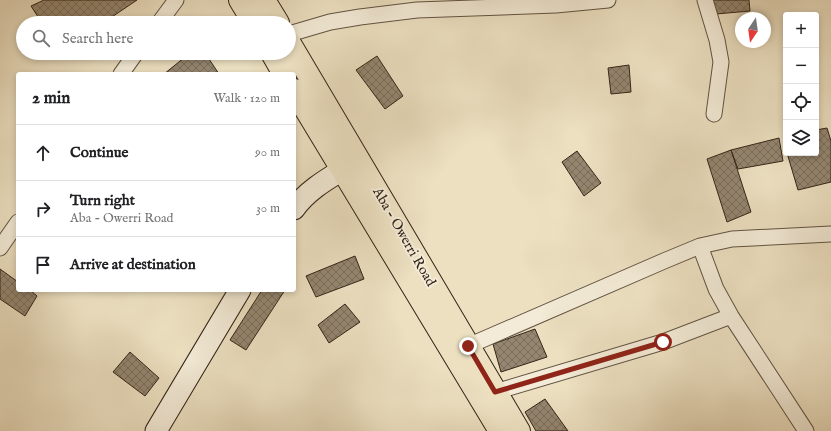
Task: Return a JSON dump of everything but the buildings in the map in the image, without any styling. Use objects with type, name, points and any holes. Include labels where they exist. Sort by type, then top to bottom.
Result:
[{"type":"main road","points":[[240,0],[250,16]]},
{"type":"main road","points":[[264,0],[274,16]]},
{"type":"main road","name":"Aba - Owerri Road","points":[[296,54],[519,431]]},
{"type":"main road","points":[[276,60],[283,72]]},
{"type":"main road","name":"Aba - Owerri Road","points":[[296,93],[500,431]]},
{"type":"street","points":[[164,16],[176,0]]},
{"type":"street","points":[[296,32],[330,22],[419,5],[556,3],[608,0]]},
{"type":"street","points":[[705,0],[717,40],[721,62],[714,114]]},
{"type":"street","points":[[122,72],[131,60]]},
{"type":"street","points":[[296,206],[321,183],[342,170]]},
{"type":"street","points":[[0,248],[16,225]]},
{"type":"street","points":[[468,346],[700,246],[732,239],[831,234]]},
{"type":"street","points":[[700,246],[716,289],[731,316],[806,431]]},
{"type":"street","points":[[156,431],[239,292]]},
{"type":"street","points":[[495,392],[663,342],[731,316]]},
{"type":"route","points":[[468,346],[495,392],[663,342]]}]
